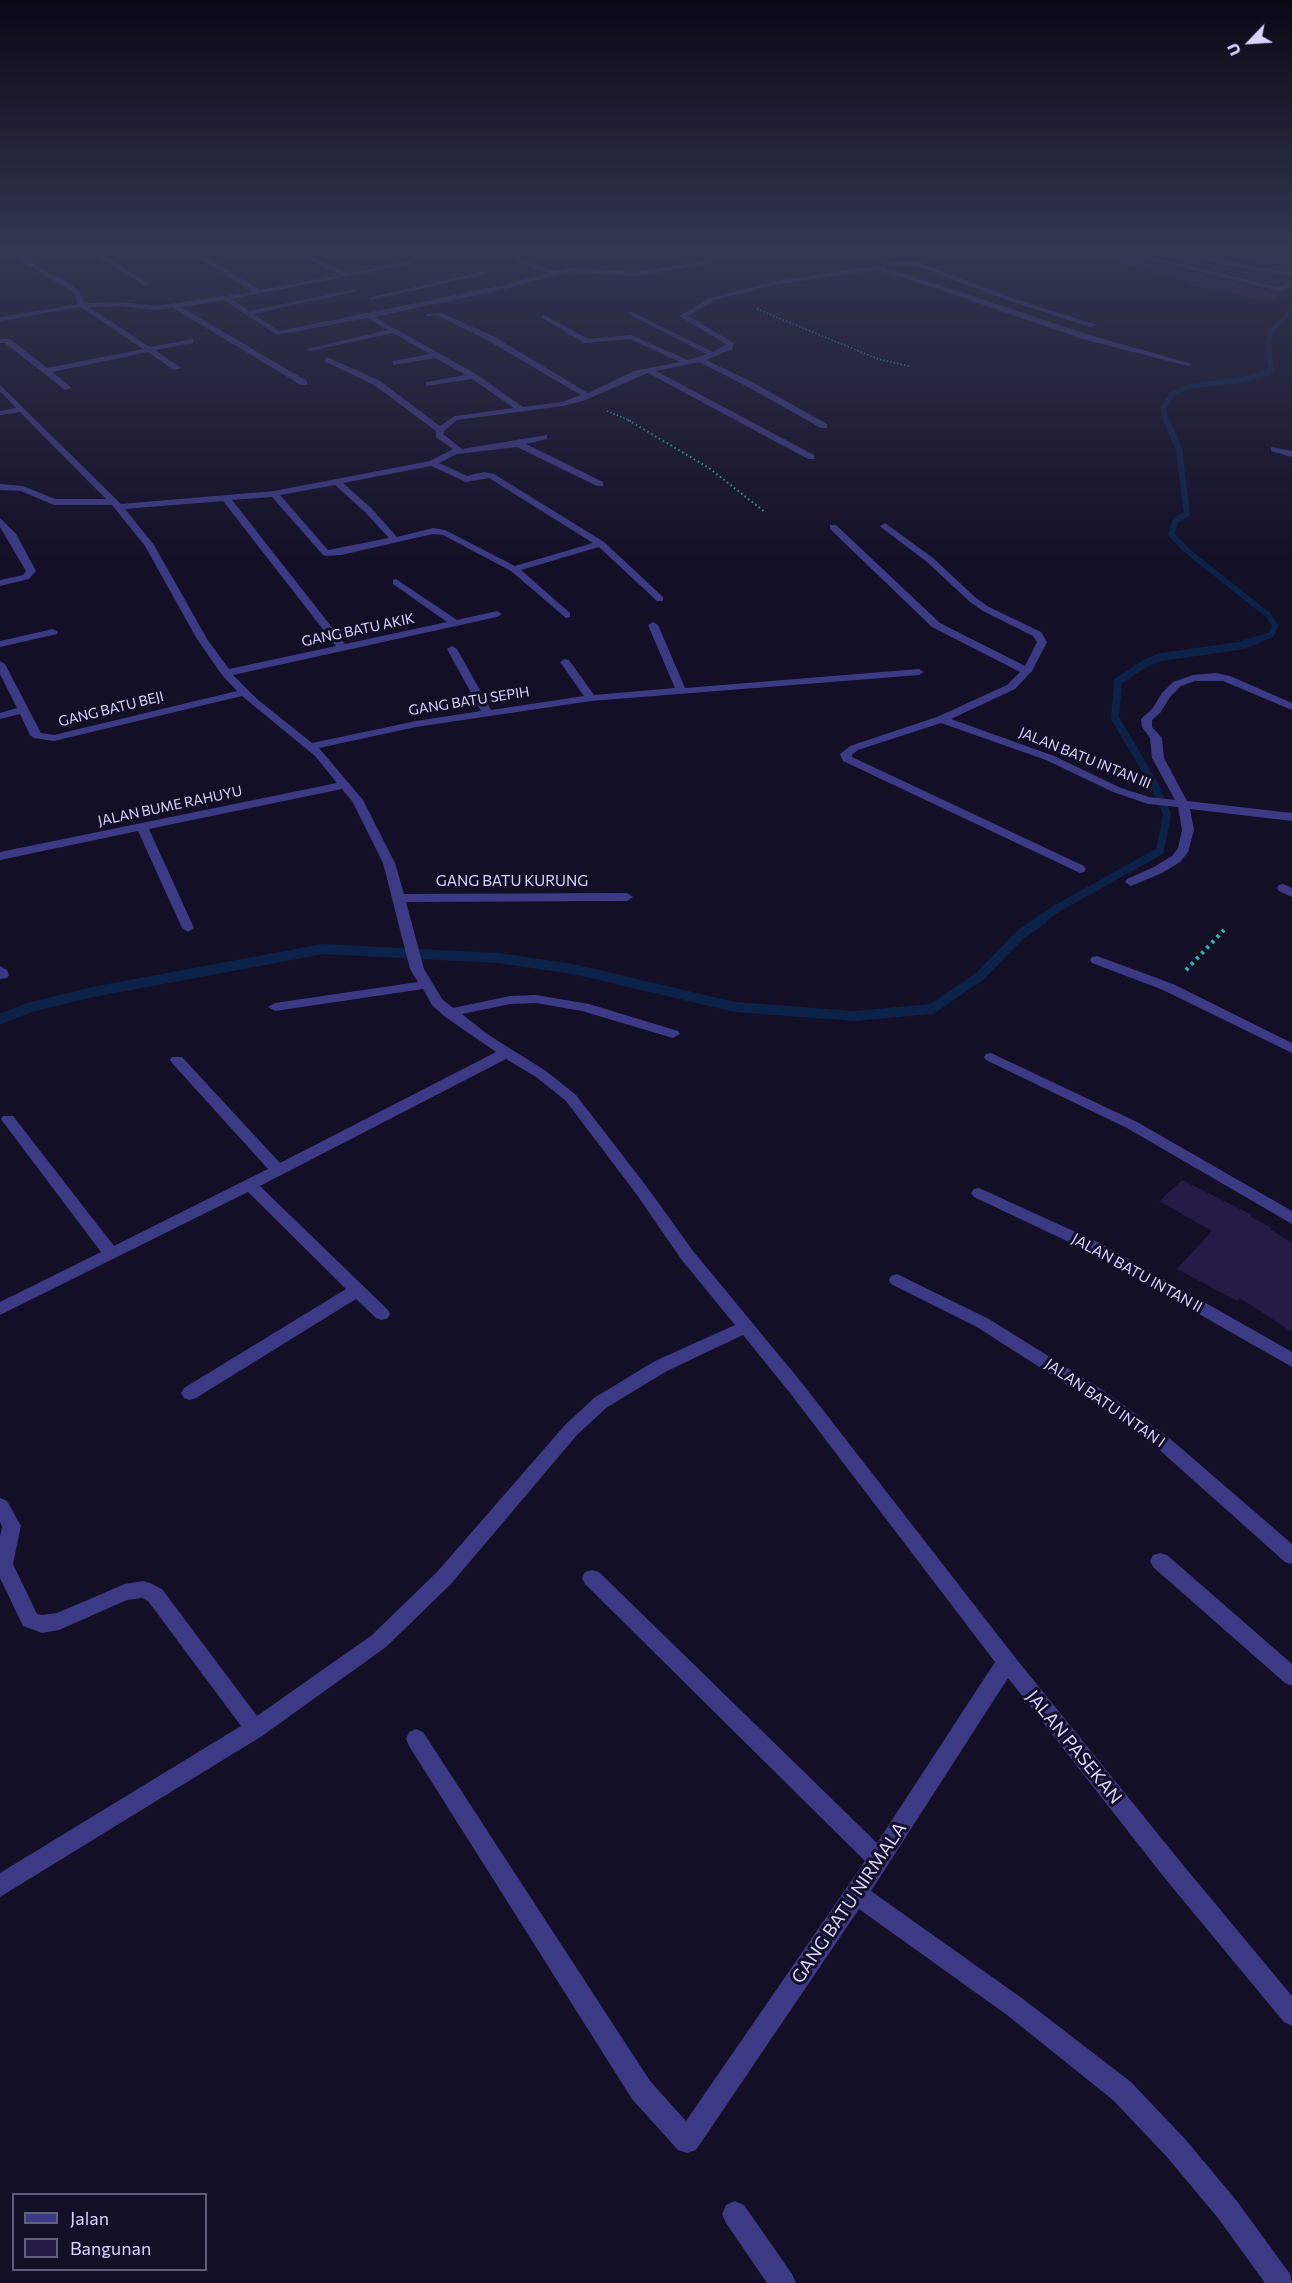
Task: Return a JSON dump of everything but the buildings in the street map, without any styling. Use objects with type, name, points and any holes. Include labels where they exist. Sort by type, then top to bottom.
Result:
[{"type":"street","points":[[24,354],[68,388]]},
{"type":"street","points":[[46,371],[131,354]]},
{"type":"street","points":[[154,354],[177,368]]},
{"type":"street","points":[[254,354],[304,383]]},
{"type":"street","points":[[515,354],[584,397]]},
{"type":"street","points":[[667,354],[688,363]]},
{"type":"street","points":[[456,452],[458,448],[440,436],[440,430],[454,418],[563,404],[648,370],[688,363],[717,354]]},
{"type":"street","points":[[1148,354],[1188,364]]},
{"type":"street","points":[[396,363],[437,355],[521,409]]},
{"type":"street","points":[[327,359],[377,383],[440,430]]},
{"type":"street","points":[[700,360],[751,385],[824,426]]},
{"type":"street","points":[[648,370],[811,457]]},
{"type":"street","points":[[429,384],[472,376]]},
{"type":"street","name":"JALAN PASEKAN","points":[[0,387],[116,504],[149,545],[202,639],[226,673],[244,692],[310,747],[346,785],[381,843],[389,863],[417,969],[425,985],[449,1013],[541,1074],[571,1098],[642,1191],[687,1255],[862,1474],[1007,1662],[1175,1873],[1292,2014]]},
{"type":"street","points":[[0,413],[21,409]]},
{"type":"street","points":[[0,487],[23,489],[54,502],[116,504],[226,499],[274,494],[337,482],[432,463],[456,452],[518,444],[544,437]]},
{"type":"street","points":[[518,444],[600,484]]},
{"type":"street","points":[[1274,449],[1292,454]]},
{"type":"street","points":[[432,463],[466,479],[484,475],[491,477],[601,544],[660,599]]},
{"type":"street","points":[[337,482],[368,510],[395,540]]},
{"type":"street","points":[[274,494],[326,553],[429,531],[445,533],[514,569],[566,615]]},
{"type":"street","points":[[226,499],[342,647]]},
{"type":"street","points":[[0,521],[11,534],[31,571],[26,577],[0,583]]},
{"type":"street","points":[[885,526],[930,560],[973,600],[986,609],[1037,634],[1042,642],[1028,671],[1011,687],[941,719],[854,748],[848,751],[846,756],[851,761],[1080,869]]},
{"type":"street","points":[[833,527],[936,625],[1028,671]]},
{"type":"street","points":[[514,569],[601,544]]},
{"type":"street","points":[[396,582],[455,623]]},
{"type":"street","name":"GANG BATU AKIK","points":[[226,673],[497,614]]},
{"type":"street","points":[[653,625],[681,691]]},
{"type":"street","points":[[0,644],[53,632]]},
{"type":"street","points":[[452,649],[488,713]]},
{"type":"street","points":[[565,662],[591,698]]},
{"type":"street","points":[[0,664],[23,710],[0,716]]},
{"type":"street","name":"GANG BATU SEPIH","points":[[310,747],[416,724],[591,698],[919,672]]},
{"type":"street","points":[[1131,882],[1176,859],[1184,849],[1188,830],[1180,805],[1158,758],[1156,738],[1147,727],[1146,719],[1156,711],[1166,695],[1177,684],[1200,676],[1226,678],[1292,707]]},
{"type":"street","name":"GANG BATU BEJI","points":[[23,710],[34,733],[38,736],[54,738],[244,692]]},
{"type":"street","name":"JALAN BATU INTAN III","points":[[941,719],[1050,758],[1118,790],[1148,800],[1292,817]]},
{"type":"street","name":"JALAN BUME RAHUYU","points":[[0,856],[346,785]]},
{"type":"street","points":[[143,828],[188,928]]},
{"type":"street","name":"GANG BATU KURUNG","points":[[397,898],[627,897]]},
{"type":"street","points":[[1097,960],[1168,987],[1292,1049]]},
{"type":"street","points":[[275,1007],[425,985]]},
{"type":"street","points":[[449,1013],[510,1000],[536,999],[584,1007],[673,1034]]},
{"type":"street","points":[[0,1309],[250,1185],[508,1052]]},
{"type":"street","points":[[991,1057],[1132,1125],[1292,1218]]},
{"type":"street","points":[[177,1060],[277,1170]]},
{"type":"street","points":[[8,1119],[111,1253]]},
{"type":"street","points":[[250,1185],[382,1314]]},
{"type":"street","name":"JALAN BATU INTAN II","points":[[979,1193],[1096,1248],[1292,1360]]},
{"type":"street","name":"JALAN BATU INTAN I","points":[[897,1280],[983,1323],[1114,1407],[1161,1441],[1292,1556]]},
{"type":"street","points":[[190,1394],[356,1291]]},
{"type":"street","points":[[0,1886],[255,1729],[379,1641],[444,1578],[571,1430],[600,1404],[661,1366],[746,1327]]},
{"type":"street","points":[[0,1506],[12,1526],[2,1565],[30,1620],[42,1624],[59,1620],[125,1592],[143,1589],[155,1594],[255,1729]]},
{"type":"street","points":[[1160,1561],[1292,1677]]},
{"type":"street","points":[[592,1578],[879,1860]]},
{"type":"street","name":"GANG BATU NIRMALA","points":[[416,1739],[641,2090],[687,2141],[879,1860],[1007,1662]]},
{"type":"street","points":[[856,1894],[1015,2007],[1122,2091],[1176,2148],[1227,2209],[1281,2283]]},
{"type":"street","points":[[735,2214],[783,2283]]},
{"type":"path","points":[[865,354],[909,366]]},
{"type":"path","points":[[584,397],[627,419],[709,468],[765,512]]},
{"type":"path","points":[[1168,987],[1224,930]]},
{"type":"waterway","points":[[1166,421],[1163,408],[1172,395],[1191,386],[1240,380],[1265,374],[1271,370],[1269,354]]},
{"type":"waterway","points":[[1166,420],[1179,449],[1187,514],[1176,520],[1171,534],[1186,550],[1268,615],[1275,626],[1271,635],[1252,641]]},
{"type":"waterway","points":[[1040,920],[1160,851],[1167,814],[1155,786],[1115,718],[1118,681],[1146,663],[1161,657],[1239,646],[1257,640]]},
{"type":"waterway","points":[[0,1019],[31,1007],[93,992],[323,949],[498,958],[573,969],[735,1007],[854,1016],[932,1009],[980,976],[1021,934],[1043,919]]}]
